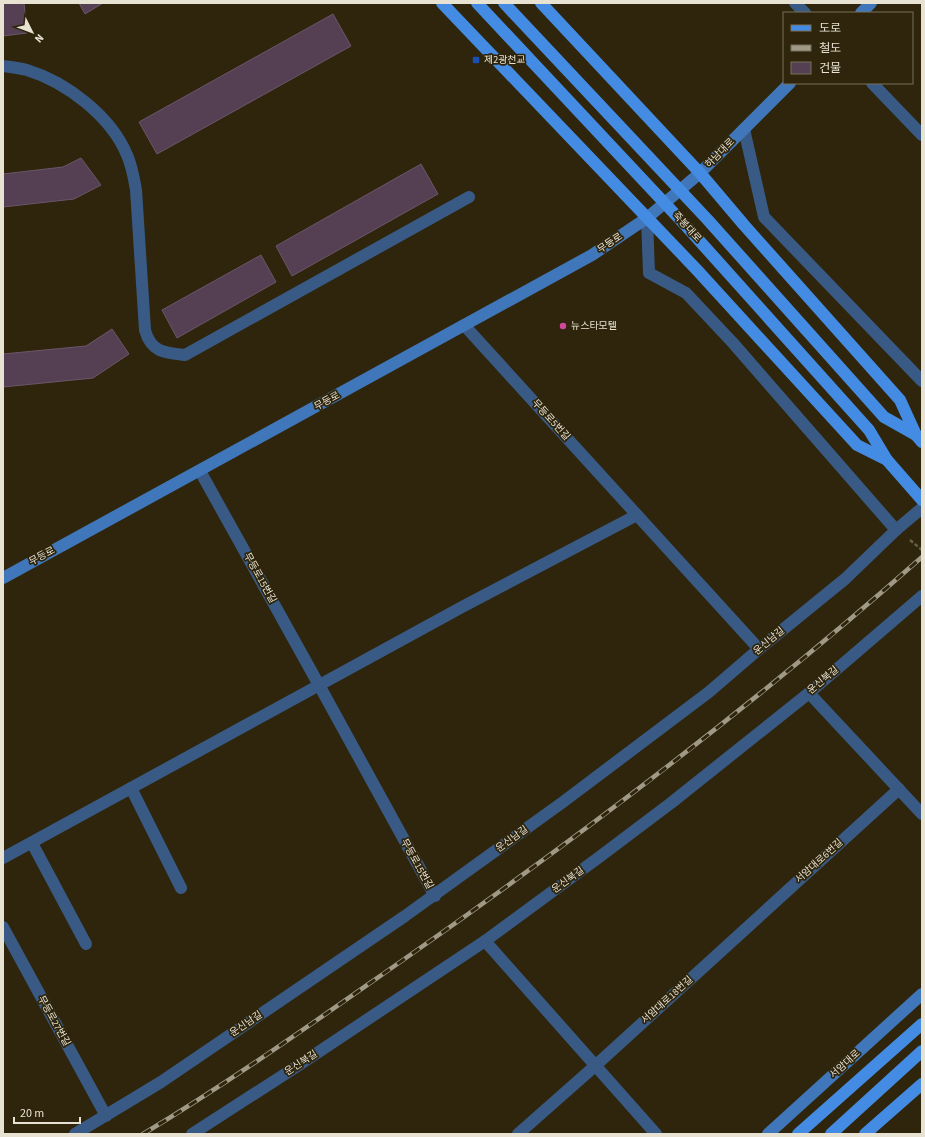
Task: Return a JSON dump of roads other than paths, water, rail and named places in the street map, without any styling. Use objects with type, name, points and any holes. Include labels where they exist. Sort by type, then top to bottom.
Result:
[{"type":"main road","points":[[442,3],[697,270],[857,445],[887,460],[922,500]]},
{"type":"main road","name":"죽봉대로","points":[[477,3],[687,227],[869,430],[887,460]]},
{"type":"main road","name":"죽봉대로","points":[[504,3],[707,219],[884,417],[919,439]]},
{"type":"main road","points":[[541,3],[700,173],[744,225],[900,400],[919,439]]},
{"type":"main road","points":[[798,1134],[922,1024]]},
{"type":"main road","points":[[831,1134],[922,1051]]},
{"type":"main road","points":[[865,1134],[922,1084]]},
{"type":"street","points":[[795,3],[804,12]]},
{"type":"street","points":[[862,12],[871,3]]},
{"type":"street","points":[[3,66],[27,70],[60,84],[79,97],[99,114],[117,135],[127,154],[133,173],[136,190],[145,330],[147,340],[153,346],[166,353],[185,355],[469,196]]},
{"type":"street","name":"하남대로","points":[[647,218],[700,173],[789,84]]},
{"type":"street","points":[[873,84],[922,135]]},
{"type":"street","points":[[744,129],[764,217],[922,381]]},
{"type":"street","name":"무등로","points":[[3,578],[592,255],[647,218]]},
{"type":"street","points":[[647,218],[649,273],[686,293],[733,343],[896,530]]},
{"type":"street","name":"무등로5번길","points":[[464,325],[759,649]]},
{"type":"street","name":"무등로15번길","points":[[200,471],[435,896]]},
{"type":"street","name":"운신남길","points":[[75,1134],[167,1078],[435,896],[563,802],[703,697],[845,579],[896,530],[922,508]]},
{"type":"street","points":[[3,858],[462,607],[637,515]]},
{"type":"street","name":"운신북길","points":[[192,1134],[299,1065],[485,941],[671,803],[809,693],[922,596]]},
{"type":"street","points":[[809,693],[922,814]]},
{"type":"street","points":[[131,788],[181,888]]},
{"type":"street","name":"서암대로6번길","points":[[740,934],[899,789]]},
{"type":"street","points":[[32,842],[86,944]]},
{"type":"street","name":"무등로27번길","points":[[3,927],[106,1116]]},
{"type":"street","name":"서암대로18번길","points":[[518,1134],[740,934]]},
{"type":"street","points":[[485,941],[656,1134]]},
{"type":"street","name":"서암대로","points":[[768,1134],[922,994]]},
{"type":"railway","points":[[143,1134],[210,1092],[307,1027],[537,865],[668,766],[797,664],[922,557]]},
{"type":"place","name":"제2광천교","points":[[476,60]]},
{"type":"place","name":"뉴스타모텔","points":[[563,326]]}]
